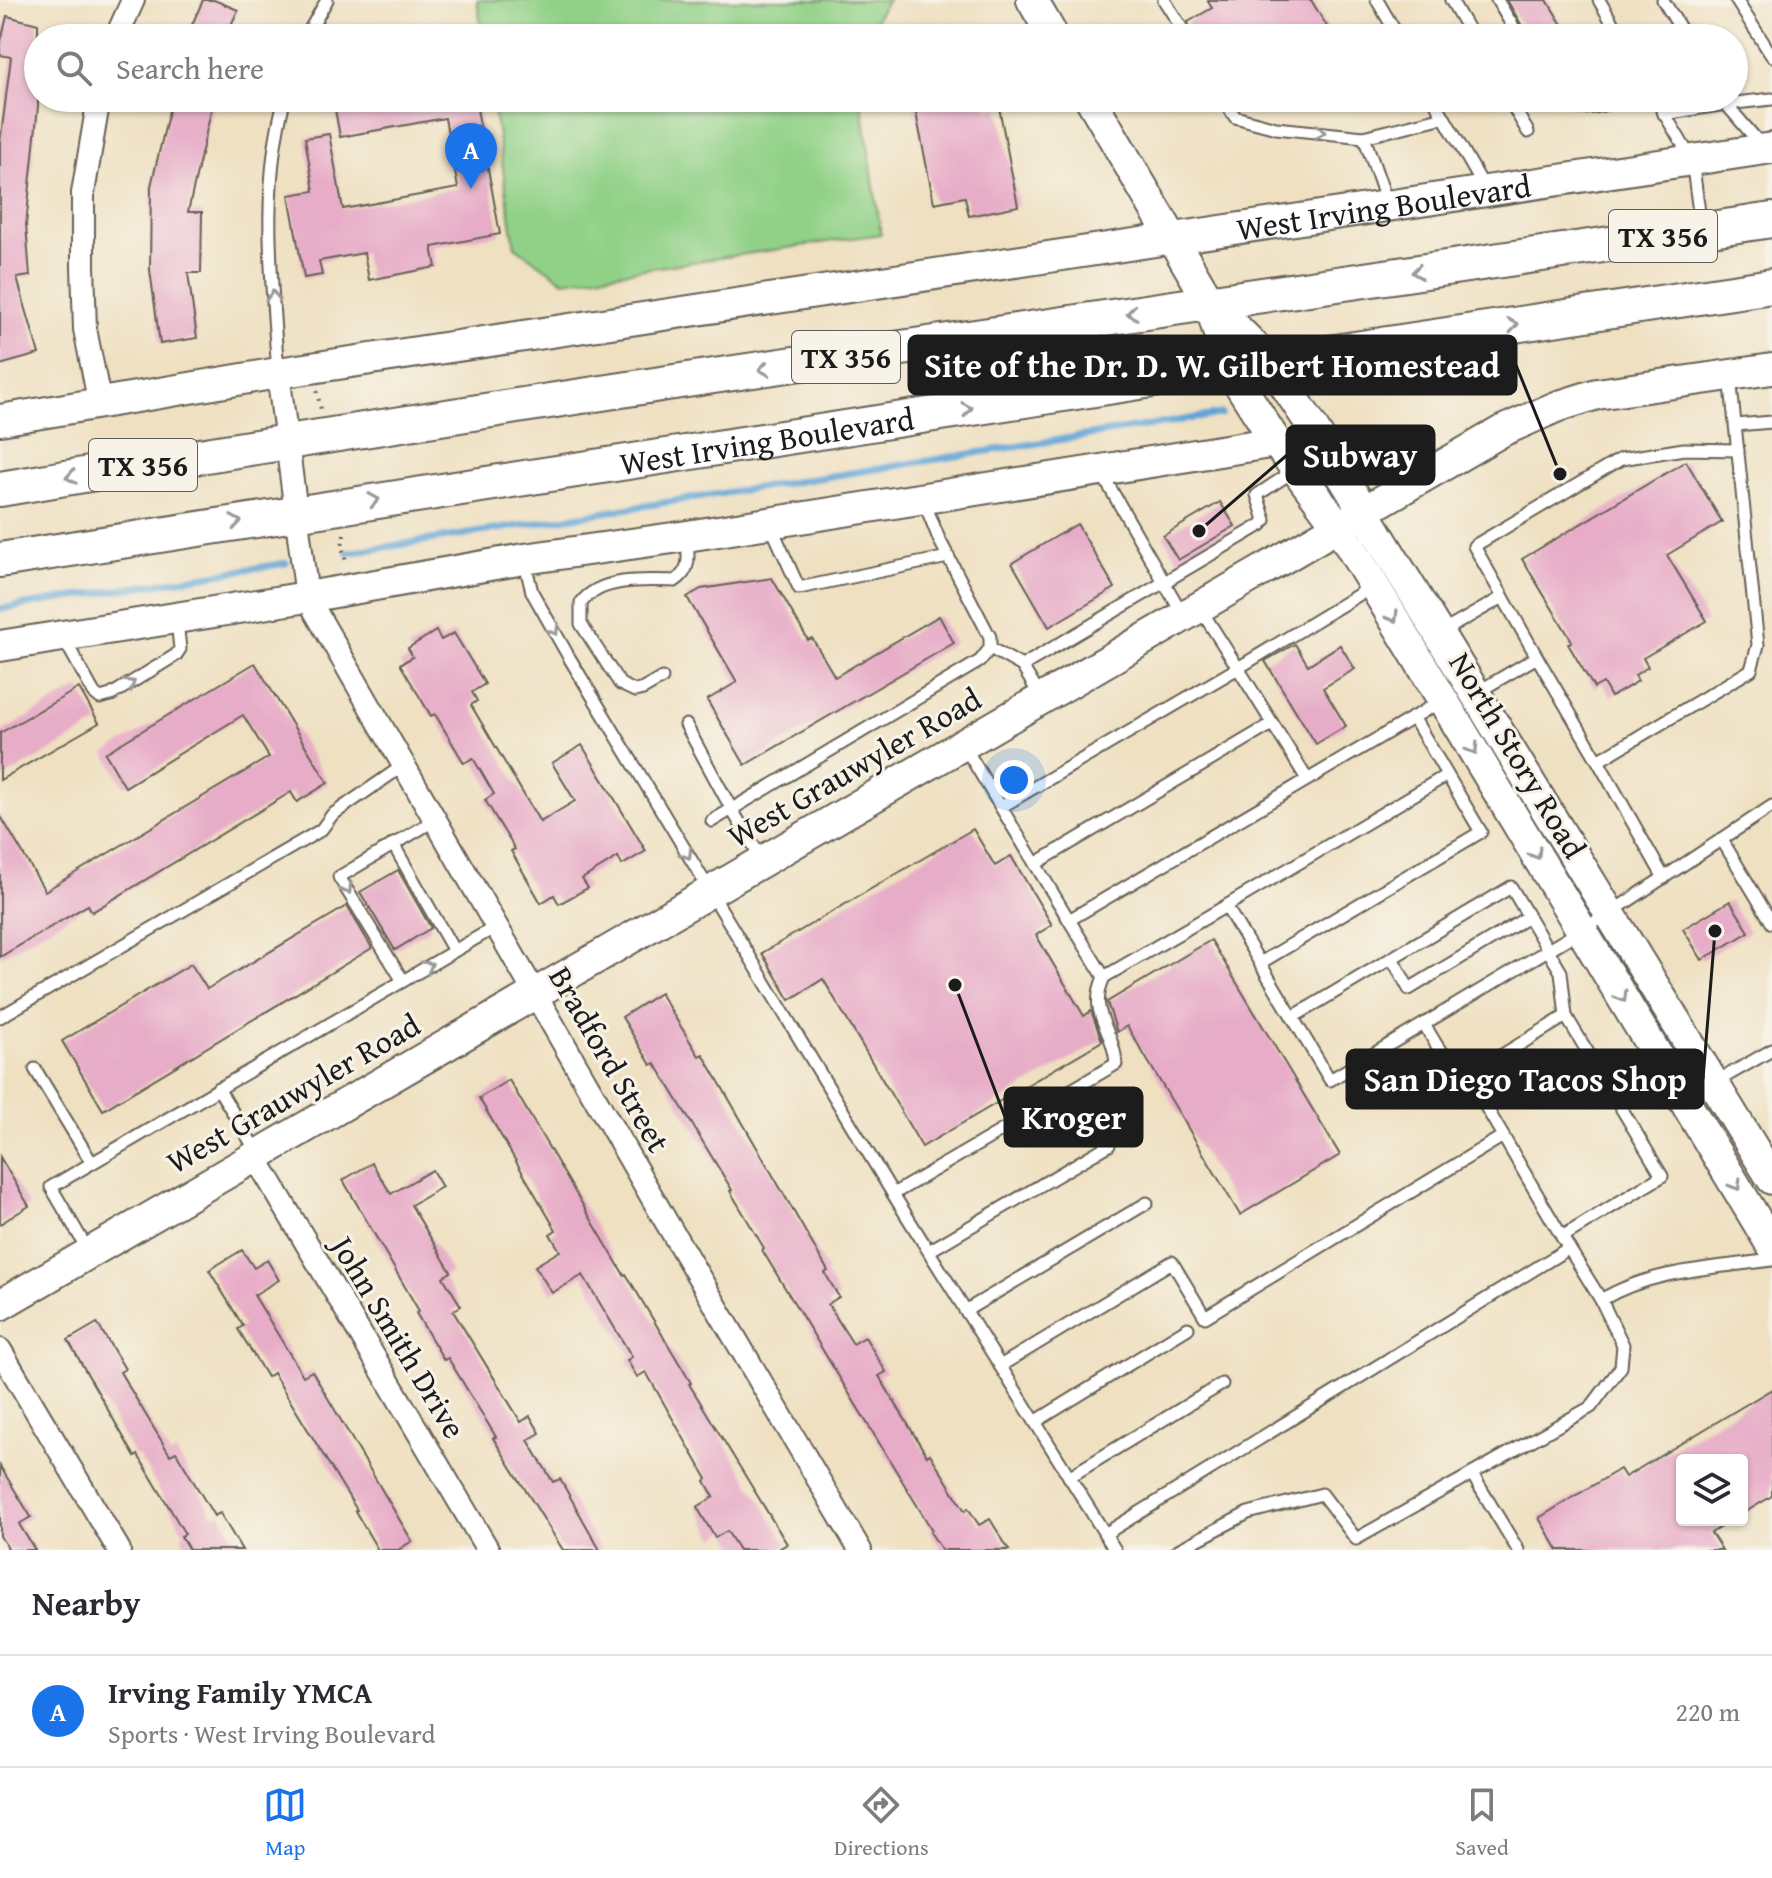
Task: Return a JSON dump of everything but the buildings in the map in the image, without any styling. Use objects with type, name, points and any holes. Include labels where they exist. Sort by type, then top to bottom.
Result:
[{"type":"main road","points":[[1032,0],[1046,24]]},
{"type":"main road","name":"North Story Road","points":[[1098,112],[1209,301],[1229,368],[1296,469],[1350,519],[1438,634],[1772,1179]]},
{"type":"main road","name":"West Irving Boulevard","points":[[0,420],[278,373],[1768,148]]},
{"type":"main road","name":"West Irving Boulevard","points":[[0,489],[286,441],[1209,301],[1772,220]]},
{"type":"main road","name":"West Irving Boulevard","points":[[0,560],[1772,286]]},
{"type":"main road","name":"North Story Road","points":[[1209,301],[1270,362],[1350,519],[1374,586],[1772,1246]]},
{"type":"main road","name":"West Grauwyler Road","points":[[0,1305],[1502,431],[1556,407],[1597,394],[1772,369]]},
{"type":"main road","points":[[0,646],[524,559],[1276,442]]},
{"type":"street","points":[[122,24],[133,0]]},
{"type":"street","points":[[97,112],[83,193],[83,266],[85,329],[100,405]]},
{"type":"street","points":[[278,373],[307,597]]},
{"type":"street","name":"Bradford Street","points":[[307,597],[672,1231],[860,1550]]},
{"type":"street","name":"John Smith Drive","points":[[257,1155],[488,1550]]},
{"type":"street","points":[[0,1350],[119,1550]]},
{"type":"lane","points":[[313,24],[327,0]]},
{"type":"lane","points":[[1164,0],[1179,24]]},
{"type":"lane","points":[[1377,0],[1391,24]]},
{"type":"lane","points":[[1451,0],[1465,24]]},
{"type":"lane","points":[[1497,0],[1512,24]]},
{"type":"lane","points":[[1599,0],[1613,24]]},
{"type":"lane","points":[[1663,0],[1678,24]]},
{"type":"lane","points":[[1736,0],[1772,56]]},
{"type":"lane","points":[[1748,100],[1772,99]]},
{"type":"lane","points":[[278,373],[271,217],[275,150],[282,112]]},
{"type":"lane","points":[[1232,112],[1235,117],[1276,128],[1364,137],[1444,117]]},
{"type":"lane","points":[[1441,112],[1486,191]]},
{"type":"lane","points":[[1516,112],[1528,132]]},
{"type":"lane","points":[[1673,112],[1664,114],[1692,160],[1701,230]]},
{"type":"lane","points":[[1734,112],[1768,148]]},
{"type":"lane","points":[[1364,137],[1388,206]]},
{"type":"lane","points":[[1598,761],[1751,670],[1758,645],[1729,375]]},
{"type":"lane","points":[[1736,425],[1772,422]]},
{"type":"lane","points":[[1664,878],[1474,546],[1621,459],[1684,449],[1738,450]]},
{"type":"lane","points":[[1022,666],[1261,525],[1265,520],[1257,495],[1296,469]]},
{"type":"lane","points":[[1100,470],[1165,583],[1238,668],[1307,779]]},
{"type":"lane","points":[[712,821],[980,661],[990,648],[990,637],[948,557],[923,498]]},
{"type":"lane","points":[[769,523],[799,588],[948,557]]},
{"type":"lane","points":[[662,678],[635,691],[620,684],[581,624],[581,603],[592,591],[618,583],[675,581],[683,576],[688,564],[687,536]]},
{"type":"lane","points":[[524,559],[532,592],[710,892],[965,1311],[1115,1550]]},
{"type":"lane","points":[[1001,807],[1374,586]]},
{"type":"lane","points":[[1438,634],[1503,597]]},
{"type":"lane","points":[[63,637],[94,693],[100,698],[111,695],[176,655],[180,649],[176,618]]},
{"type":"lane","points":[[990,648],[1022,666],[1041,699]]},
{"type":"lane","points":[[1475,694],[1537,657]]},
{"type":"lane","points":[[1069,920],[1443,700]]},
{"type":"lane","points":[[1260,963],[1481,832],[1413,717]]},
{"type":"lane","points":[[1035,864],[1272,724]]},
{"type":"lane","points":[[686,725],[763,861]]},
{"type":"lane","points":[[964,745],[1104,977]]},
{"type":"lane","points":[[0,1017],[321,830],[332,815],[404,765]]},
{"type":"lane","points":[[893,1194],[1116,1064],[1115,1048],[1101,1019],[1096,993],[1104,977],[1447,775]]},
{"type":"lane","points":[[1226,906],[1330,1080],[1610,913],[1772,806]]},
{"type":"lane","points":[[403,981],[339,877],[435,820]]},
{"type":"lane","points":[[1722,840],[1772,923]]},
{"type":"lane","points":[[393,844],[454,951]]},
{"type":"lane","points":[[1105,1534],[1565,1243],[1662,1176],[1566,1016],[1561,972],[1511,887],[1293,1017]]},
{"type":"lane","points":[[1392,958],[1409,989],[1528,917]]},
{"type":"lane","points":[[89,1253],[51,1187],[497,926]]},
{"type":"lane","points":[[1468,1076],[1566,1016]]},
{"type":"lane","points":[[1178,1550],[1248,1513],[1322,1494],[1356,1539],[1591,1407],[1621,1367],[1623,1345],[1601,1300],[1468,1076],[1439,1049],[1424,1024]]},
{"type":"lane","points":[[1714,1083],[1772,1050]]},
{"type":"lane","points":[[35,1069],[92,1163]]},
{"type":"lane","points":[[218,1088],[257,1155]]},
{"type":"lane","points":[[1000,1366],[1172,1262],[1205,1317],[1503,1136]]},
{"type":"lane","points":[[929,1251],[1109,1145]]},
{"type":"lane","points":[[965,1311],[1147,1203]]},
{"type":"lane","points":[[1601,1300],[1628,1284],[1671,1274],[1772,1260]]},
{"type":"lane","points":[[1035,1422],[1188,1328]]},
{"type":"lane","points":[[1069,1477],[1222,1384]]},
{"type":"lane","points":[[1472,1474],[1518,1550]]},
{"type":"path","points":[[316,387],[323,420]]},
{"type":"path","points":[[346,527],[342,547],[350,574]]},
{"type":"green space","points":[[477,0],[888,0],[874,24],[481,24]]},
{"type":"green space","points":[[494,112],[863,112],[881,234],[564,281],[515,247]]},
{"type":"waterway","points":[[348,553],[1221,414]]},
{"type":"waterway","points":[[0,609],[286,563]]},
{"type":"place","name":"Irving Family YMCA","points":[[471,189]]},
{"type":"place","name":"Site of the Dr. D. W. Gilbert Homestead","points":[[1560,474]]},
{"type":"place","name":"Subway","points":[[1199,531]]},
{"type":"place","name":"San Diego Tacos Shop","points":[[1715,931]]},
{"type":"place","name":"Kroger","points":[[955,985]]}]
